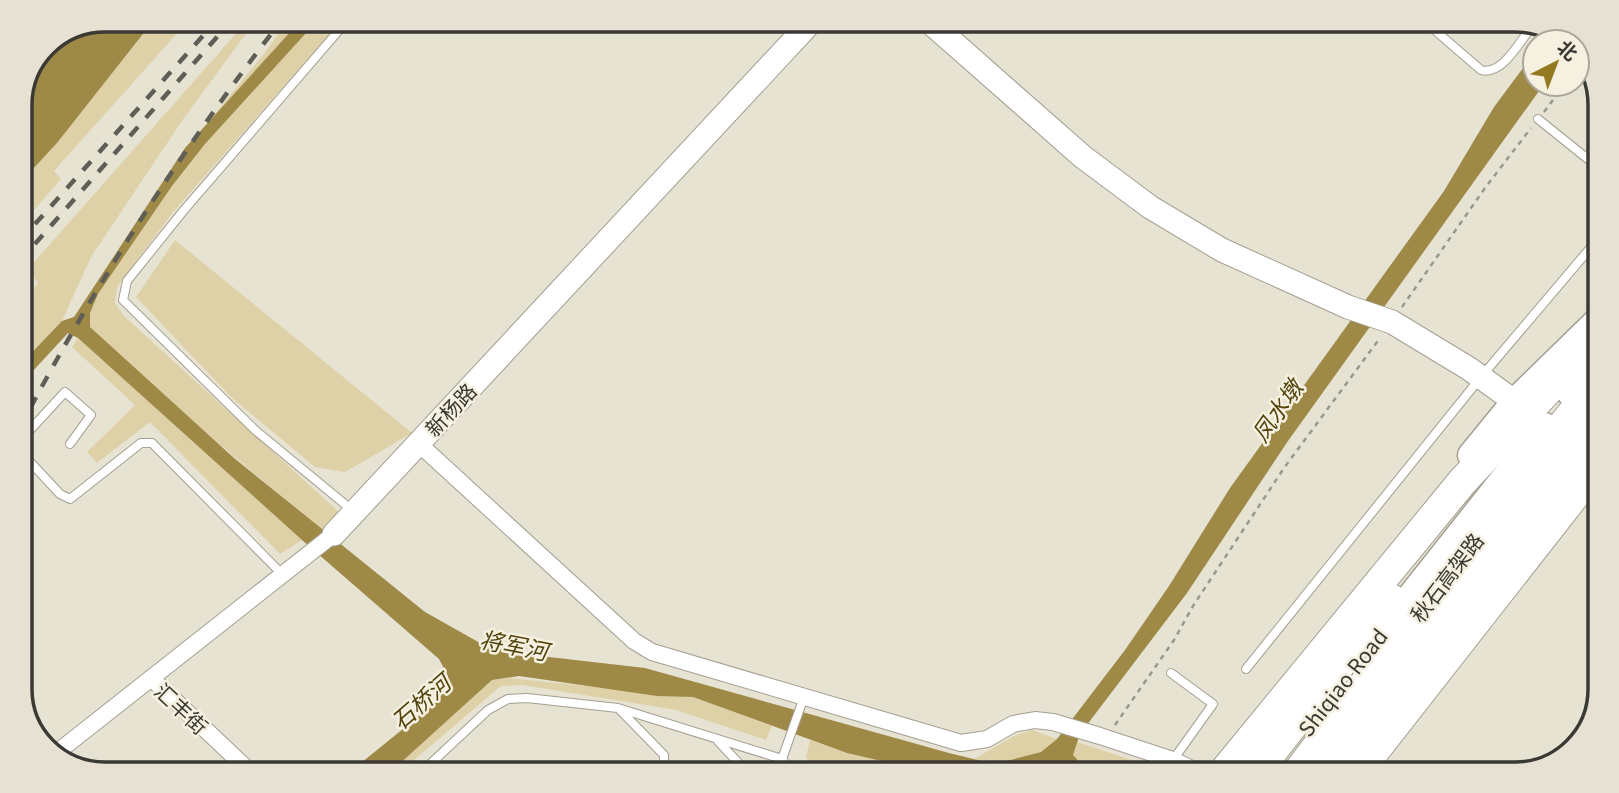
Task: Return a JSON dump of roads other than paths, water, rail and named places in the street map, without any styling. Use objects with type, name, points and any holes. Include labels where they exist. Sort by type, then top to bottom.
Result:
[{"type":"highway","points":[[1239,762],[1462,482],[1587,347]]},
{"type":"highway","points":[[1240,762],[1501,461],[1587,370]]},
{"type":"highway","name":"秋石高架路","points":[[1306,762],[1587,394]]},
{"type":"highway","name":"秋石高架路","points":[[1339,762],[1588,440]]},
{"type":"highway","points":[[1365,762],[1588,478]]},
{"type":"main road","points":[[1233,762],[1235,736],[1514,401],[1587,329]]},
{"type":"main road","name":"Shiqiao Road","points":[[1280,762],[1587,372]]},
{"type":"main road","points":[[1353,762],[1588,458]]},
{"type":"street","name":"新杨路","points":[[63,748],[334,534],[802,32]]},
{"type":"street","points":[[941,32],[1083,157],[1150,207],[1222,250],[1376,316],[1481,377],[1514,401]]},
{"type":"street","points":[[418,443],[634,641],[652,652],[961,743],[987,739],[1013,724],[1035,720],[1053,722],[1177,762]]},
{"type":"street","name":"汇丰街","points":[[151,678],[240,762]]},
{"type":"lane","points":[[338,32],[127,281],[123,300],[256,430],[355,512]]},
{"type":"lane","points":[[1437,32],[1481,70],[1489,72],[1498,68],[1521,40]]},
{"type":"lane","points":[[1538,119],[1587,158]]},
{"type":"lane","points":[[1246,670],[1481,377],[1587,252]]},
{"type":"lane","points":[[32,428],[65,392],[91,415],[70,444]]},
{"type":"lane","points":[[32,464],[60,495],[70,499],[141,443],[152,443],[282,574]]},
{"type":"lane","points":[[1171,673],[1213,704],[1173,760]]},
{"type":"lane","points":[[432,762],[488,710],[508,699],[527,698],[618,708],[782,759],[784,762]]},
{"type":"lane","points":[[782,759],[804,698]]},
{"type":"lane","points":[[618,708],[664,755],[664,762]]},
{"type":"lane","points":[[716,738],[738,762]]},
{"type":"railway","points":[[32,227],[206,32]]},
{"type":"railway","points":[[32,247],[221,32]]},
{"type":"railway","points":[[32,405],[78,322],[142,218],[209,118],[273,32]]},
{"type":"water label","name":"凤水墩","points":[[1276,410]]},
{"type":"water label","name":"将军河","points":[[514,644]]},
{"type":"water label","name":"石桥河","points":[[420,701]]}]
